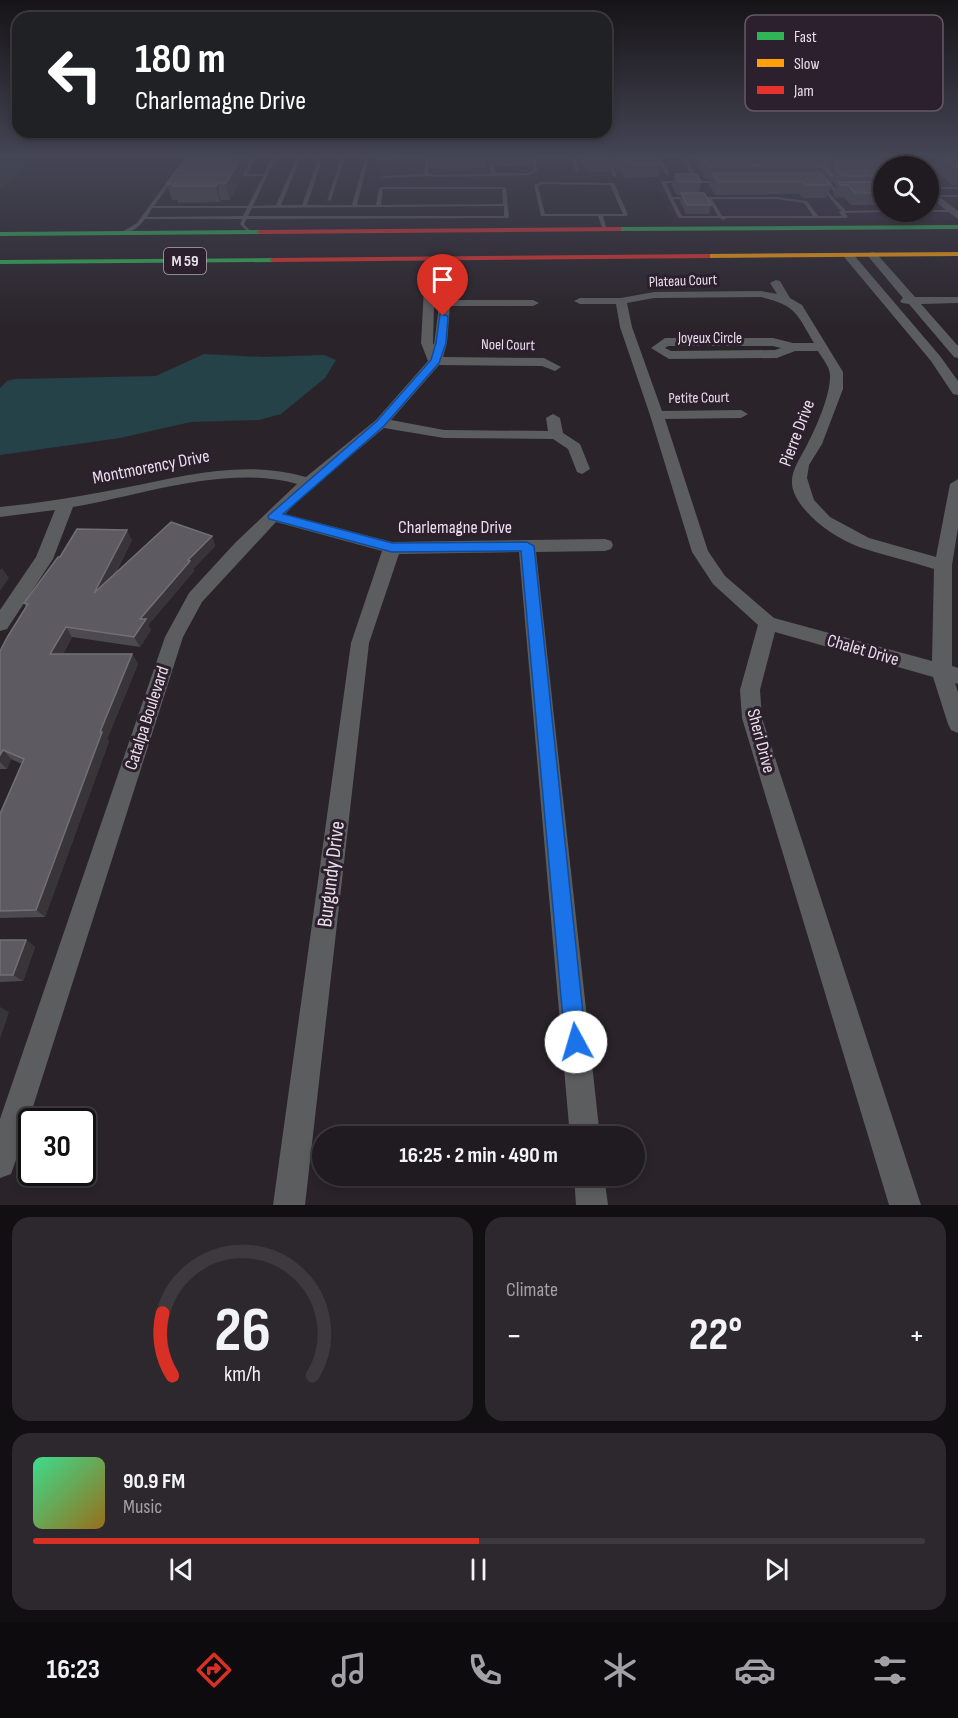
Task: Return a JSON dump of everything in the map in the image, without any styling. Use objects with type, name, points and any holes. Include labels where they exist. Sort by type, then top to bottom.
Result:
[{"type":"highway","name":"M 59","points":[[0,234],[787,230],[832,229],[956,217]]},
{"type":"highway","points":[[439,258],[546,253],[557,246],[552,237],[534,230]]},
{"type":"highway","points":[[683,256],[664,251],[657,241],[673,234],[769,233],[787,230]]},
{"type":"highway","points":[[0,260],[93,255],[110,247],[120,233]]},
{"type":"highway","points":[[217,261],[211,253],[220,243],[250,233]]},
{"type":"highway","name":"M 59","points":[[0,260],[217,261],[958,254]]},
{"type":"street","points":[[872,255],[958,354]]},
{"type":"street","points":[[849,256],[936,359],[958,391]]},
{"type":"street","name":"Catalpa Boulevard","points":[[0,1163],[174,637],[195,598],[241,547],[309,483],[381,423],[435,361],[441,343],[445,303],[445,270],[439,258]]},
{"type":"street","points":[[435,361],[427,343],[430,270],[439,258]]},
{"type":"street","name":"Pierre Drive","points":[[776,282],[786,300],[798,307],[837,372],[836,389],[815,444],[802,465],[799,478],[802,492],[808,503],[824,521],[863,542],[942,565]]},
{"type":"street","name":"Plateau Court","points":[[580,301],[621,301],[654,295],[761,294],[786,300]]},
{"type":"street","points":[[429,303],[532,297],[546,311]]},
{"type":"street","points":[[886,302],[958,300]]},
{"type":"street","points":[[621,301],[626,327],[657,415],[700,552],[719,580],[768,622]]},
{"type":"street","name":"Joyeux Circle","points":[[793,347],[777,354],[669,355],[657,348],[664,342],[773,342],[793,347],[823,347]]},
{"type":"street","name":"Noel Court","points":[[435,361],[550,365],[542,345]]},
{"type":"street","points":[[936,359],[958,359]]},
{"type":"street","name":"Petite Court","points":[[657,415],[741,414]]},
{"type":"street","points":[[554,418],[556,435]]},
{"type":"street","points":[[381,423],[444,434],[556,435],[575,447],[582,469]]},
{"type":"street","name":"Montmorency Drive","points":[[0,512],[66,504],[225,473],[258,472],[287,476],[309,483]]},
{"type":"street","points":[[958,484],[942,565],[950,674],[958,724]]},
{"type":"street","points":[[0,624],[44,559],[66,504]]},
{"type":"street","name":"Charlemagne Drive","points":[[274,516],[392,548],[605,545]]},
{"type":"street","points":[[527,546],[584,1126]]},
{"type":"street","name":"Burgundy Drive","points":[[289,1205],[360,643],[392,548]]},
{"type":"street","name":"Chalet Drive","points":[[768,622],[950,674]]},
{"type":"street","name":"Sheri Drive","points":[[768,622],[750,690],[752,718],[905,1205]]},
{"type":"street","points":[[590,1186],[592,1205]]},
{"type":"lane","points":[[120,233],[144,218],[147,213]]},
{"type":"lane","points":[[247,213],[242,224],[250,233]]},
{"type":"lane","points":[[144,218],[507,217],[507,213]]},
{"type":"lane","points":[[543,213],[626,215],[625,213]]},
{"type":"lane","points":[[678,213],[680,217],[846,216],[843,213]]},
{"type":"lane","points":[[719,213],[741,229]]},
{"type":"lane","points":[[816,213],[832,229]]},
{"type":"lane","points":[[939,213],[956,217]]},
{"type":"lane","points":[[600,215],[605,230]]},
{"type":"shaded area","points":[[671,213],[873,213],[873,221],[676,223]]},
{"type":"shaded area","points":[[939,213],[958,213],[958,220],[939,220]]},
{"type":"water","points":[[204,354],[263,357],[324,355],[336,360],[325,378],[281,414],[259,420],[191,422],[120,438],[0,455],[0,388],[7,381],[156,376]]},
{"type":"building","points":[[171,522],[212,536],[188,560],[190,561],[140,619],[146,619],[134,637],[66,627],[50,654],[132,654],[100,732],[102,732],[36,910],[0,911],[0,814],[24,759],[3,750],[0,755],[0,651],[28,604],[24,603],[60,557],[77,529],[127,530],[94,593]]},
{"type":"building","points":[[0,940],[26,940],[13,975],[0,975]]},
{"type":"traffic: fast","points":[[618,229],[958,227]]},
{"type":"traffic: fast","points":[[0,234],[260,232]]},
{"type":"traffic: fast","points":[[0,262],[273,260]]},
{"type":"traffic: slow","points":[[707,256],[958,254]]},
{"type":"traffic: jam","points":[[260,232],[618,229]]},
{"type":"traffic: jam","points":[[273,260],[707,256]]},
{"type":"route","points":[[443,316],[441,343],[435,361],[407,395],[381,423],[302,489],[274,516],[392,548],[527,546],[576,1042]]}]
